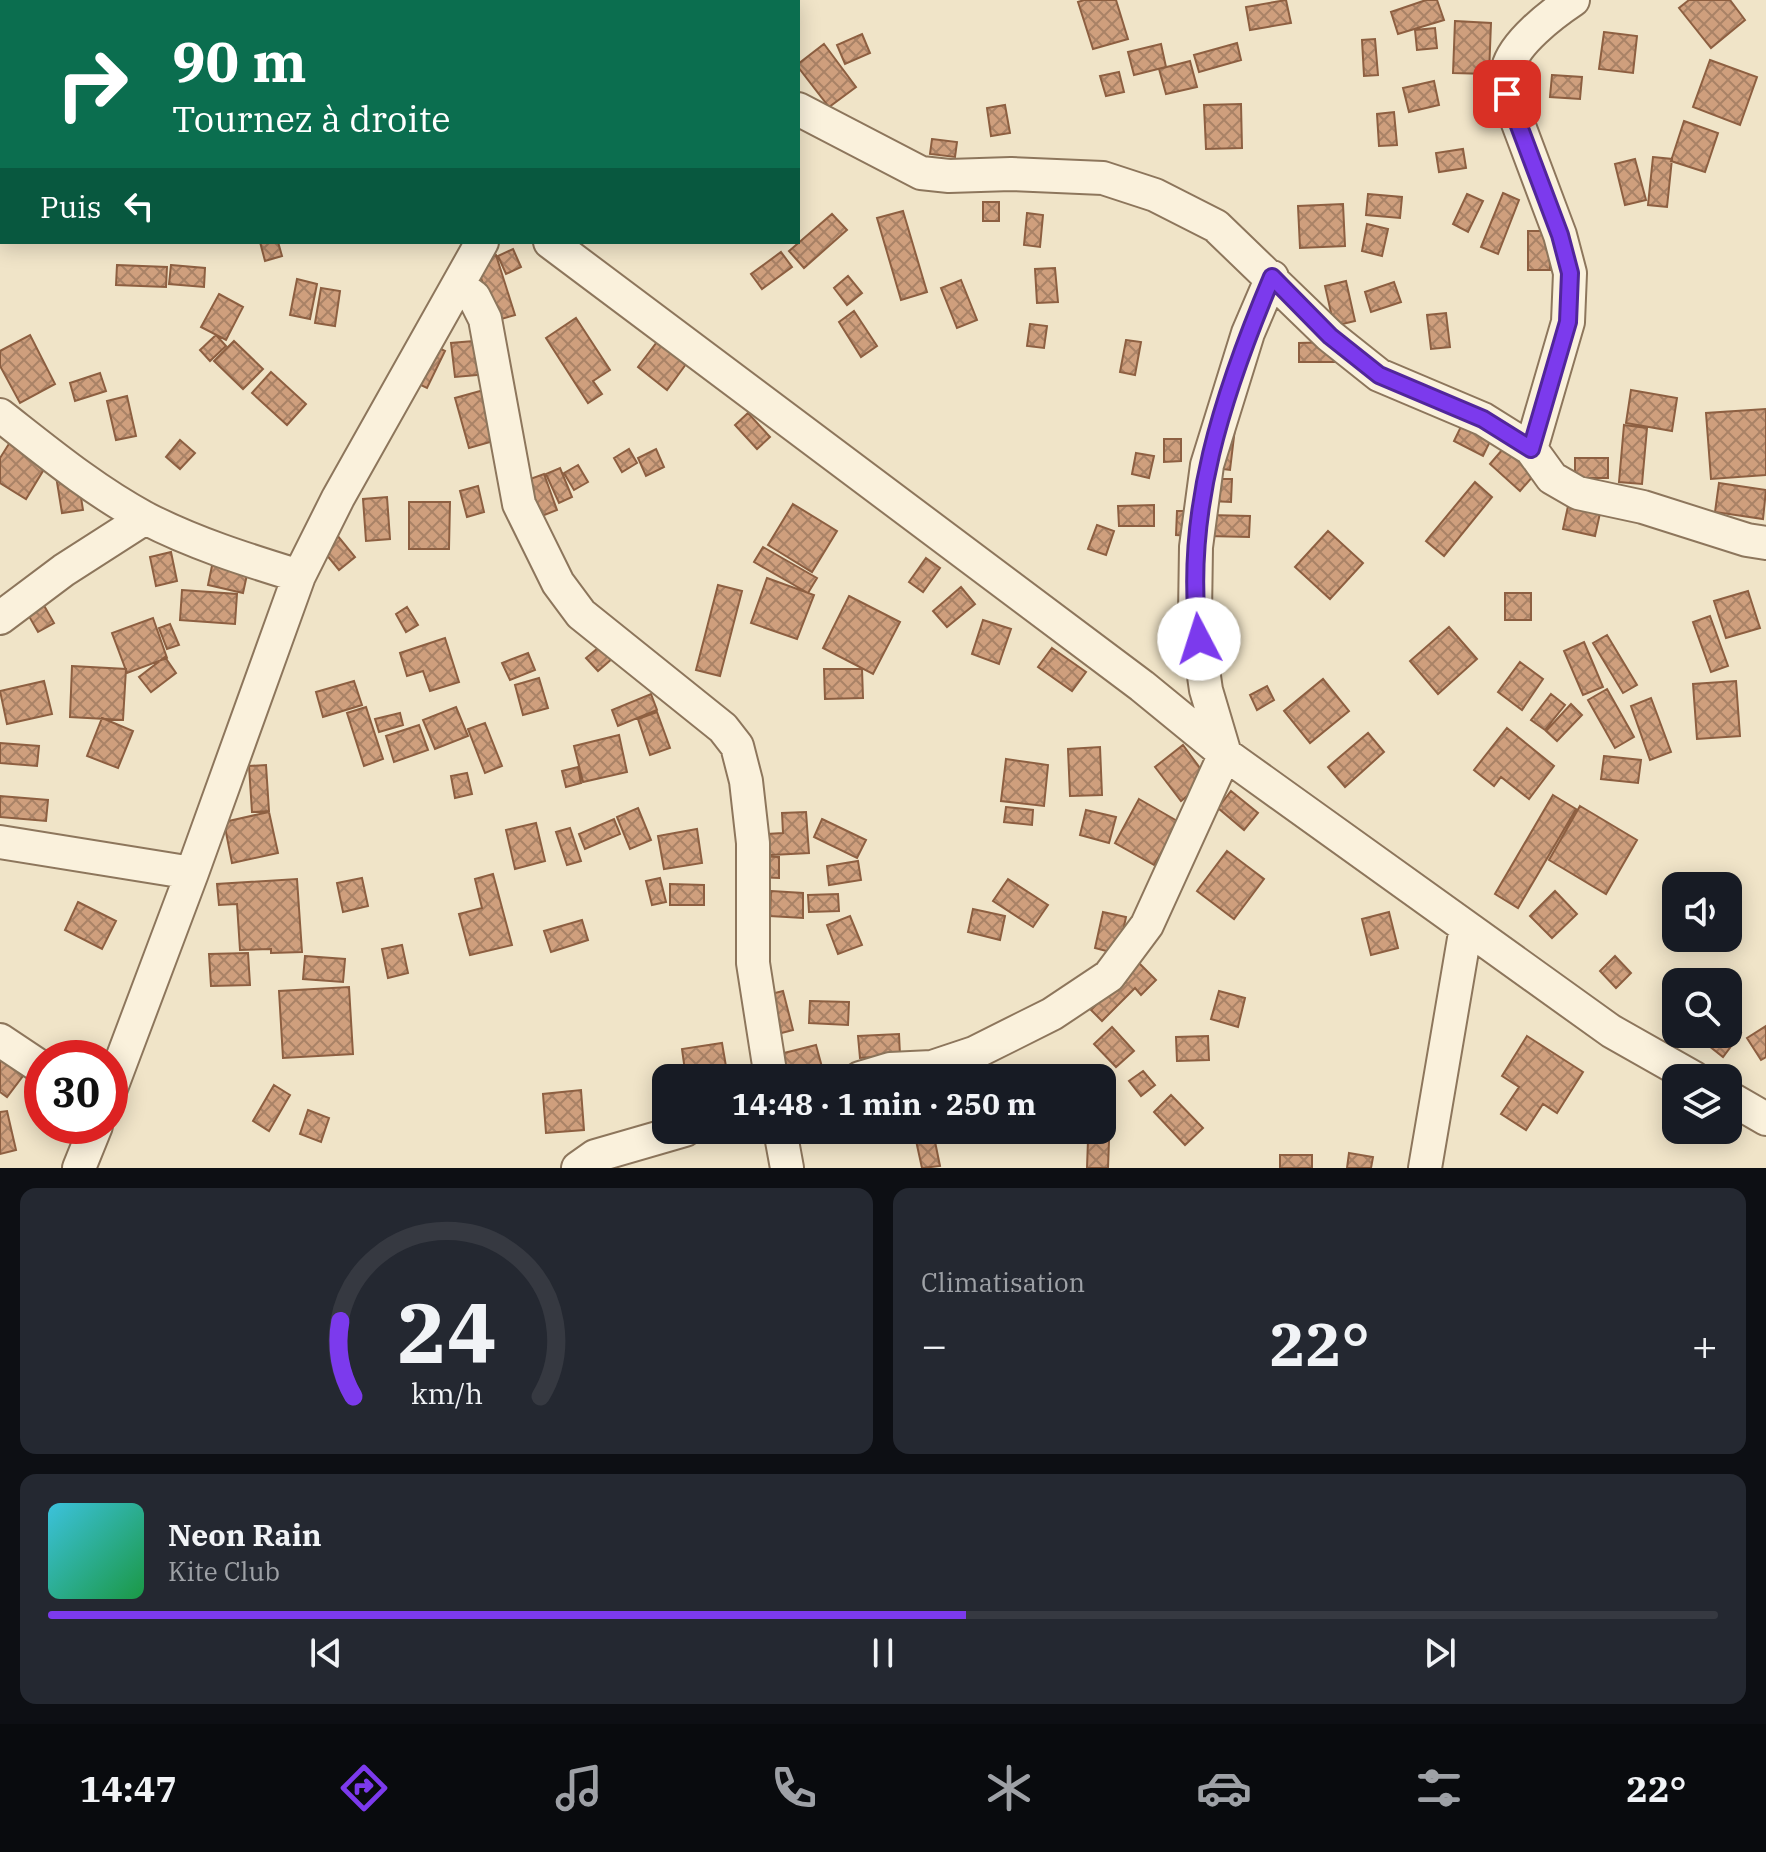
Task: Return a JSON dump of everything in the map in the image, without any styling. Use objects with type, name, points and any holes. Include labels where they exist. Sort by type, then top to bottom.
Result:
[{"type":"street","points":[[1531,449],[1568,322],[1570,273],[1560,235],[1507,94],[1507,71],[1512,58],[1547,18],[1573,0]]},
{"type":"street","points":[[800,110],[921,173],[1103,178],[1155,195],[1216,226],[1330,336],[1379,375],[1483,419],[1531,449],[1552,478],[1578,493],[1643,507],[1747,540],[1766,543]]},
{"type":"street","points":[[128,1043],[299,576],[338,498],[481,244]]},
{"type":"street","points":[[553,244],[1142,686],[1225,754],[1611,1031],[1669,1064]]},
{"type":"street","points":[[941,1064],[974,1053],[1052,1014],[1109,976],[1147,925],[1225,754],[1206,690],[1201,660],[1195,614],[1196,547],[1207,465],[1248,333],[1272,277]]},
{"type":"street","points":[[458,285],[474,297],[485,319],[519,504],[558,583],[581,614],[723,728],[737,746],[746,781],[753,843],[753,963],[769,1064]]},
{"type":"street","points":[[0,415],[75,473],[145,518],[229,554],[299,576]]},
{"type":"street","points":[[0,618],[64,570],[145,518]]},
{"type":"street","points":[[0,842],[192,873]]},
{"type":"street","points":[[1425,1168],[1466,927]]},
{"type":"street","points":[[0,1040],[24,1056]]},
{"type":"street","points":[[1742,1105],[1766,1119]]},
{"type":"street","points":[[578,1168],[595,1156],[652,1140]]},
{"type":"street","points":[[79,1168],[89,1144]]},
{"type":"street","points":[[783,1144],[787,1168]]},
{"type":"building","points":[[1116,0],[1128,39],[1093,49],[1078,2]]},
{"type":"building","points":[[1286,0],[1291,23],[1250,30],[1246,7]]},
{"type":"building","points":[[1426,0],[1437,0],[1444,20],[1398,34],[1391,12]]},
{"type":"building","points":[[1689,0],[1730,0],[1745,20],[1711,48],[1679,8]]},
{"type":"building","points":[[1455,21],[1491,23],[1489,74],[1453,73]]},
{"type":"building","points":[[1435,28],[1437,48],[1417,50],[1415,30]]},
{"type":"building","points":[[1604,32],[1637,36],[1633,73],[1599,69]]},
{"type":"building","points":[[862,34],[870,53],[845,64],[837,45]]},
{"type":"building","points":[[1375,39],[1378,75],[1364,76],[1362,40]]},
{"type":"building","points":[[1237,43],[1241,60],[1199,72],[1194,55]]},
{"type":"building","points":[[824,44],[856,87],[829,107],[800,70],[800,62]]},
{"type":"building","points":[[1161,44],[1166,67],[1134,75],[1128,52]]},
{"type":"building","points":[[1710,60],[1757,77],[1740,125],[1693,107]]},
{"type":"building","points":[[1190,61],[1197,87],[1166,94],[1159,69]]},
{"type":"building","points":[[1119,72],[1124,92],[1106,96],[1100,76]]},
{"type":"building","points":[[1552,75],[1582,77],[1580,99],[1550,97]]},
{"type":"building","points":[[1434,81],[1439,105],[1409,112],[1403,88]]},
{"type":"building","points":[[1241,104],[1242,148],[1206,149],[1204,105]]},
{"type":"building","points":[[1005,105],[1010,133],[991,136],[987,108]]},
{"type":"building","points":[[1394,112],[1397,145],[1379,146],[1377,114]]},
{"type":"building","points":[[1684,121],[1718,133],[1705,172],[1671,161]]},
{"type":"building","points":[[932,139],[957,142],[955,157],[930,154]]},
{"type":"building","points":[[1463,149],[1466,168],[1439,172],[1436,153]]},
{"type":"building","points":[[1653,157],[1672,159],[1667,207],[1648,205]]},
{"type":"building","points":[[1635,159],[1646,200],[1625,205],[1615,164]]},
{"type":"building","points":[[1503,193],[1519,200],[1498,254],[1481,247]]},
{"type":"building","points":[[1368,194],[1402,197],[1400,218],[1366,215]]},
{"type":"building","points":[[1467,194],[1483,201],[1468,232],[1453,224]]},
{"type":"building","points":[[983,202],[999,202],[999,221],[983,221]]},
{"type":"building","points":[[1343,204],[1345,246],[1300,248],[1298,206]]},
{"type":"building","points":[[903,211],[927,292],[901,300],[877,218]]},
{"type":"building","points":[[1027,213],[1043,215],[1040,247],[1024,245]]},
{"type":"building","points":[[832,214],[847,230],[804,268],[789,251]]},
{"type":"building","points":[[1367,224],[1388,229],[1382,256],[1362,251]]},
{"type":"building","points":[[1528,231],[1549,231],[1550,270],[1528,270]]},
{"type":"building","points":[[261,244],[279,244],[282,256],[265,261]]},
{"type":"building","points":[[513,249],[521,267],[506,274],[498,256]]},
{"type":"building","points":[[781,252],[792,267],[762,289],[751,274]]},
{"type":"building","points":[[496,255],[515,315],[494,321],[476,261]]},
{"type":"building","points":[[117,265],[167,267],[166,287],[116,285]]},
{"type":"building","points":[[171,265],[205,268],[204,287],[169,284]]},
{"type":"building","points":[[1055,268],[1058,302],[1037,303],[1035,269]]},
{"type":"building","points":[[848,276],[862,293],[847,305],[834,288]]},
{"type":"building","points":[[297,279],[317,284],[310,319],[290,315]]},
{"type":"building","points":[[961,280],[977,320],[957,328],[941,288]]},
{"type":"building","points":[[1346,281],[1355,321],[1334,326],[1325,286]]},
{"type":"building","points":[[1394,282],[1401,302],[1371,312],[1365,292]]},
{"type":"building","points":[[321,288],[340,291],[335,326],[315,323]]},
{"type":"building","points":[[219,294],[243,307],[226,340],[201,327]]},
{"type":"building","points":[[854,311],[877,346],[861,357],[839,322]]},
{"type":"building","points":[[1446,313],[1450,347],[1431,349],[1427,315]]},
{"type":"building","points":[[576,318],[610,370],[593,381],[602,394],[588,403],[546,338]]},
{"type":"building","points":[[1030,324],[1047,326],[1044,348],[1027,346]]},
{"type":"building","points":[[30,335],[55,384],[20,403],[0,366],[0,351]]},
{"type":"building","points":[[216,335],[226,346],[210,361],[200,350]]},
{"type":"building","points":[[660,338],[689,360],[667,390],[638,367]]},
{"type":"building","points":[[421,339],[445,351],[427,388],[404,377]]},
{"type":"building","points":[[485,340],[488,374],[455,377],[451,343]]},
{"type":"building","points":[[1126,340],[1141,342],[1135,375],[1120,372]]},
{"type":"building","points":[[234,341],[263,369],[243,389],[214,361]]},
{"type":"building","points":[[1334,342],[1334,362],[1299,362],[1299,343]]},
{"type":"building","points":[[271,372],[306,404],[287,425],[252,393]]},
{"type":"building","points":[[100,373],[106,391],[75,401],[70,383]]},
{"type":"building","points":[[491,388],[504,438],[469,448],[455,398]]},
{"type":"building","points":[[1631,390],[1677,398],[1672,431],[1626,423]]},
{"type":"building","points":[[127,396],[136,436],[116,440],[107,401]]},
{"type":"building","points":[[1766,409],[1766,475],[1711,479],[1706,413]]},
{"type":"building","points":[[1468,412],[1497,427],[1483,456],[1454,441]]},
{"type":"building","points":[[748,413],[770,437],[757,449],[735,425]]},
{"type":"building","points":[[1236,420],[1230,470],[1214,468]]},
{"type":"building","points":[[1624,425],[1647,428],[1642,484],[1619,482]]},
{"type":"building","points":[[12,439],[49,461],[26,499],[0,483],[0,458]]},
{"type":"building","points":[[1164,439],[1181,439],[1181,461],[1164,462]]},
{"type":"building","points":[[180,440],[195,453],[180,469],[166,457]]},
{"type":"building","points":[[1509,442],[1540,468],[1520,491],[1490,464]]},
{"type":"building","points":[[629,449],[637,463],[622,472],[614,458]]},
{"type":"building","points":[[656,449],[664,467],[646,476],[638,458]]},
{"type":"building","points":[[1136,453],[1154,456],[1149,478],[1132,474]]},
{"type":"building","points":[[1575,458],[1608,458],[1608,478],[1575,478]]},
{"type":"building","points":[[578,465],[588,482],[574,490],[564,473]]},
{"type":"building","points":[[560,468],[572,497],[559,503],[546,474]]},
{"type":"building","points":[[77,472],[83,510],[62,513],[56,476]]},
{"type":"building","points":[[544,474],[557,510],[532,520],[519,483]]},
{"type":"building","points":[[1212,479],[1232,479],[1231,502],[1211,501]]},
{"type":"building","points":[[1475,482],[1492,497],[1444,556],[1426,541]]},
{"type":"building","points":[[1719,483],[1766,490],[1763,519],[1715,512]]},
{"type":"building","points":[[478,486],[484,512],[467,517],[460,491]]},
{"type":"building","points":[[387,497],[390,539],[366,541],[363,499]]},
{"type":"building","points":[[1570,497],[1602,504],[1595,536],[1563,529]]},
{"type":"building","points":[[409,502],[450,502],[449,549],[409,549]]},
{"type":"building","points":[[793,504],[837,531],[812,572],[768,545]]},
{"type":"building","points":[[1154,505],[1154,526],[1119,526],[1118,506]]},
{"type":"building","points":[[1177,511],[1194,511],[1193,536],[1176,535]]},
{"type":"building","points":[[1209,515],[1250,516],[1249,537],[1208,536]]},
{"type":"building","points":[[1097,525],[1114,531],[1106,555],[1088,549]]},
{"type":"building","points":[[332,529],[355,557],[339,570],[316,542]]},
{"type":"building","points":[[1328,531],[1363,563],[1330,599],[1295,567]]},
{"type":"building","points":[[763,547],[817,578],[808,593],[754,562]]},
{"type":"building","points":[[171,552],[177,581],[156,586],[150,557]]},
{"type":"building","points":[[926,558],[940,568],[923,592],[909,582]]},
{"type":"building","points":[[213,561],[248,570],[243,593],[208,585]]},
{"type":"building","points":[[767,578],[814,595],[797,639],[751,623]]},
{"type":"building","points":[[718,585],[742,591],[720,676],[696,670]]},
{"type":"building","points":[[961,587],[975,604],[947,627],[933,611]]},
{"type":"building","points":[[182,590],[237,594],[235,624],[180,620]]},
{"type":"building","points":[[1748,591],[1760,628],[1726,638],[1714,601]]},
{"type":"building","points":[[1505,593],[1531,593],[1531,620],[1505,620]]},
{"type":"building","points":[[38,595],[54,623],[38,632],[22,604]]},
{"type":"building","points":[[849,596],[900,622],[873,674],[823,648]]},
{"type":"building","points":[[407,607],[418,625],[406,632],[396,614]]},
{"type":"building","points":[[1710,616],[1728,666],[1711,672],[1693,622]]},
{"type":"building","points":[[153,618],[167,658],[127,673],[112,633]]},
{"type":"building","points":[[983,620],[1011,629],[999,664],[972,654]]},
{"type":"building","points":[[170,624],[179,645],[167,649],[159,628]]},
{"type":"building","points":[[1449,627],[1477,659],[1438,694],[1410,661]]},
{"type":"building","points":[[1607,635],[1637,685],[1623,693],[1593,643]]},
{"type":"building","points":[[445,638],[459,682],[430,691],[423,671],[407,676],[400,653]]},
{"type":"building","points":[[610,638],[621,651],[598,671],[586,658]]},
{"type":"building","points":[[1584,642],[1603,687],[1583,695],[1564,651]]},
{"type":"building","points":[[1052,648],[1086,672],[1072,691],[1038,667]]},
{"type":"building","points":[[528,653],[535,670],[510,680],[502,663]]},
{"type":"building","points":[[165,657],[176,673],[151,692],[139,677]]},
{"type":"building","points":[[1520,662],[1543,679],[1522,710],[1498,692]]},
{"type":"building","points":[[72,666],[126,669],[123,720],[70,717]]},
{"type":"building","points":[[824,669],[862,669],[863,698],[825,699]]},
{"type":"building","points":[[539,678],[548,708],[523,715],[515,685]]},
{"type":"building","points":[[1323,679],[1349,711],[1310,743],[1284,711]]},
{"type":"building","points":[[44,681],[52,714],[7,724],[0,691]]},
{"type":"building","points":[[354,681],[362,705],[323,717],[316,692]]},
{"type":"building","points":[[1736,681],[1740,736],[1697,739],[1693,684]]},
{"type":"building","points":[[1267,686],[1274,700],[1257,710],[1250,695]]},
{"type":"building","points":[[1607,689],[1634,737],[1615,748],[1588,700]]},
{"type":"building","points":[[651,694],[657,710],[618,726],[612,710]]},
{"type":"building","points":[[1551,694],[1565,705],[1545,730],[1531,720]]},
{"type":"building","points":[[1651,698],[1671,752],[1650,760],[1631,706]]},
{"type":"building","points":[[1571,704],[1582,715],[1557,741],[1546,731]]},
{"type":"building","points":[[366,707],[383,759],[364,766],[347,713]]},
{"type":"building","points":[[456,707],[468,736],[435,749],[423,720]]},
{"type":"building","points":[[657,712],[670,748],[650,755],[638,719]]},
{"type":"building","points":[[400,713],[403,725],[379,732],[375,719]]},
{"type":"building","points":[[102,718],[133,731],[118,768],[87,756]]},
{"type":"building","points":[[485,723],[502,766],[485,773],[468,729]]},
{"type":"building","points":[[419,725],[428,750],[394,762],[386,736]]},
{"type":"building","points":[[1507,728],[1554,766],[1529,799],[1501,777],[1494,786],[1474,770]]},
{"type":"building","points":[[1368,733],[1384,752],[1345,787],[1328,767]]},
{"type":"building","points":[[619,735],[627,772],[583,782],[574,746]]},
{"type":"building","points":[[0,743],[39,746],[37,766],[0,763]]},
{"type":"building","points":[[1183,745],[1208,779],[1181,801],[1155,767]]},
{"type":"building","points":[[1100,747],[1102,795],[1070,796],[1068,749]]},
{"type":"building","points":[[1604,756],[1641,760],[1638,783],[1601,779]]},
{"type":"building","points":[[1006,759],[1048,765],[1044,806],[1001,801]]},
{"type":"building","points":[[266,765],[269,811],[252,812],[249,766]]},
{"type":"building","points":[[578,767],[581,783],[566,787],[562,771]]},
{"type":"building","points":[[467,773],[472,794],[455,798],[451,776]]},
{"type":"building","points":[[1231,791],[1258,813],[1244,830],[1218,808]]},
{"type":"building","points":[[1553,795],[1576,809],[1518,908],[1495,894]]},
{"type":"building","points":[[0,796],[48,800],[46,821],[0,817]]},
{"type":"building","points":[[1139,799],[1179,822],[1154,865],[1115,843]]},
{"type":"building","points":[[1580,806],[1637,840],[1606,894],[1549,860]]},
{"type":"building","points":[[1006,807],[1033,810],[1032,825],[1004,822]]},
{"type":"building","points":[[638,808],[651,840],[630,849],[617,817]]},
{"type":"building","points":[[1086,810],[1116,817],[1109,843],[1080,835]]},
{"type":"building","points":[[269,812],[278,853],[232,863],[224,822]]},
{"type":"building","points":[[806,812],[809,853],[753,856],[752,835],[783,833],[782,813]]},
{"type":"building","points":[[614,819],[620,834],[585,849],[579,834]]},
{"type":"building","points":[[822,819],[866,840],[857,858],[814,837]]},
{"type":"building","points":[[536,823],[545,861],[515,869],[506,830]]},
{"type":"building","points":[[570,828],[581,861],[567,865],[556,832]]},
{"type":"building","points":[[697,829],[702,863],[664,869],[658,836]]},
{"type":"building","points":[[1227,851],[1264,879],[1234,919],[1197,891]]},
{"type":"building","points":[[756,856],[779,857],[779,878],[755,877]]},
{"type":"building","points":[[858,861],[861,880],[829,885],[827,866]]},
{"type":"building","points":[[493,874],[512,945],[470,955],[459,914],[482,908],[475,879]]},
{"type":"building","points":[[362,878],[368,906],[343,912],[337,883]]},
{"type":"building","points":[[660,878],[666,902],[652,905],[646,881]]},
{"type":"building","points":[[297,879],[302,952],[240,950],[237,904],[219,905],[217,884]]},
{"type":"building","points":[[1008,879],[1048,905],[1033,927],[993,901]]},
{"type":"building","points":[[670,884],[704,885],[704,905],[670,905]]},
{"type":"building","points":[[771,891],[803,893],[803,918],[770,916]]},
{"type":"building","points":[[1555,891],[1577,914],[1552,938],[1530,916]]},
{"type":"building","points":[[838,894],[839,911],[809,912],[808,895]]},
{"type":"building","points":[[78,902],[116,921],[102,949],[65,930]]},
{"type":"building","points":[[973,909],[1005,916],[1000,940],[968,932]]},
{"type":"building","points":[[1103,912],[1126,917],[1118,954],[1095,948]]},
{"type":"building","points":[[1389,912],[1398,948],[1371,955],[1362,919]]},
{"type":"building","points":[[850,916],[862,945],[838,954],[827,925]]},
{"type":"building","points":[[582,920],[588,940],[551,952],[544,931]]},
{"type":"building","points":[[402,945],[408,973],[388,978],[382,949]]},
{"type":"building","points":[[248,953],[250,985],[211,986],[209,954]]},
{"type":"building","points":[[305,956],[345,959],[343,982],[303,979]]},
{"type":"building","points":[[1615,956],[1631,973],[1616,988],[1600,971]]},
{"type":"building","points":[[1138,962],[1156,980],[1141,995],[1135,988],[1102,1021],[1091,1010]]},
{"type":"building","points":[[349,987],[353,1054],[283,1058],[279,991]]},
{"type":"building","points":[[783,991],[793,1030],[766,1037],[755,998]]},
{"type":"building","points":[[1219,991],[1245,998],[1238,1027],[1211,1019]]},
{"type":"building","points":[[810,1001],[849,1002],[848,1025],[809,1023]]},
{"type":"building","points":[[1766,1026],[1766,1057],[1761,1060],[1747,1038]]},
{"type":"building","points":[[1112,1027],[1134,1051],[1116,1067],[1094,1044]]},
{"type":"building","points":[[899,1034],[900,1055],[860,1058],[858,1036]]},
{"type":"building","points":[[1208,1036],[1209,1060],[1177,1061],[1176,1037]]},
{"type":"building","points":[[1527,1036],[1583,1072],[1557,1113],[1543,1104],[1526,1130],[1501,1114],[1519,1087],[1502,1076]]},
{"type":"building","points":[[722,1043],[726,1064],[684,1064],[682,1049]]},
{"type":"building","points":[[816,1045],[821,1064],[775,1064],[772,1056]]},
{"type":"building","points":[[1712,1048],[1730,1048],[1723,1057]]},
{"type":"building","points":[[0,1058],[24,1066],[24,1075],[7,1097],[0,1092]]},
{"type":"building","points":[[1143,1071],[1155,1085],[1141,1096],[1129,1081]]},
{"type":"building","points":[[274,1085],[290,1095],[269,1131],[253,1121]]},
{"type":"building","points":[[581,1090],[584,1130],[546,1133],[543,1094]]},
{"type":"building","points":[[1171,1095],[1203,1128],[1185,1145],[1154,1112]]},
{"type":"building","points":[[308,1110],[329,1118],[321,1142],[300,1134]]},
{"type":"building","points":[[7,1111],[16,1150],[0,1154],[0,1112]]},
{"type":"building","points":[[917,1144],[935,1144],[940,1166],[922,1168]]},
{"type":"building","points":[[1088,1144],[1109,1144],[1108,1168],[1087,1168]]},
{"type":"building","points":[[1349,1153],[1373,1157],[1371,1168],[1347,1168]]},
{"type":"building","points":[[1280,1155],[1312,1155],[1312,1168],[1280,1168]]},
{"type":"route","points":[[1199,639],[1195,614],[1196,547],[1207,465],[1248,333],[1272,277],[1330,336],[1379,375],[1483,419],[1531,449],[1568,322],[1570,273],[1560,235],[1507,94]]}]
